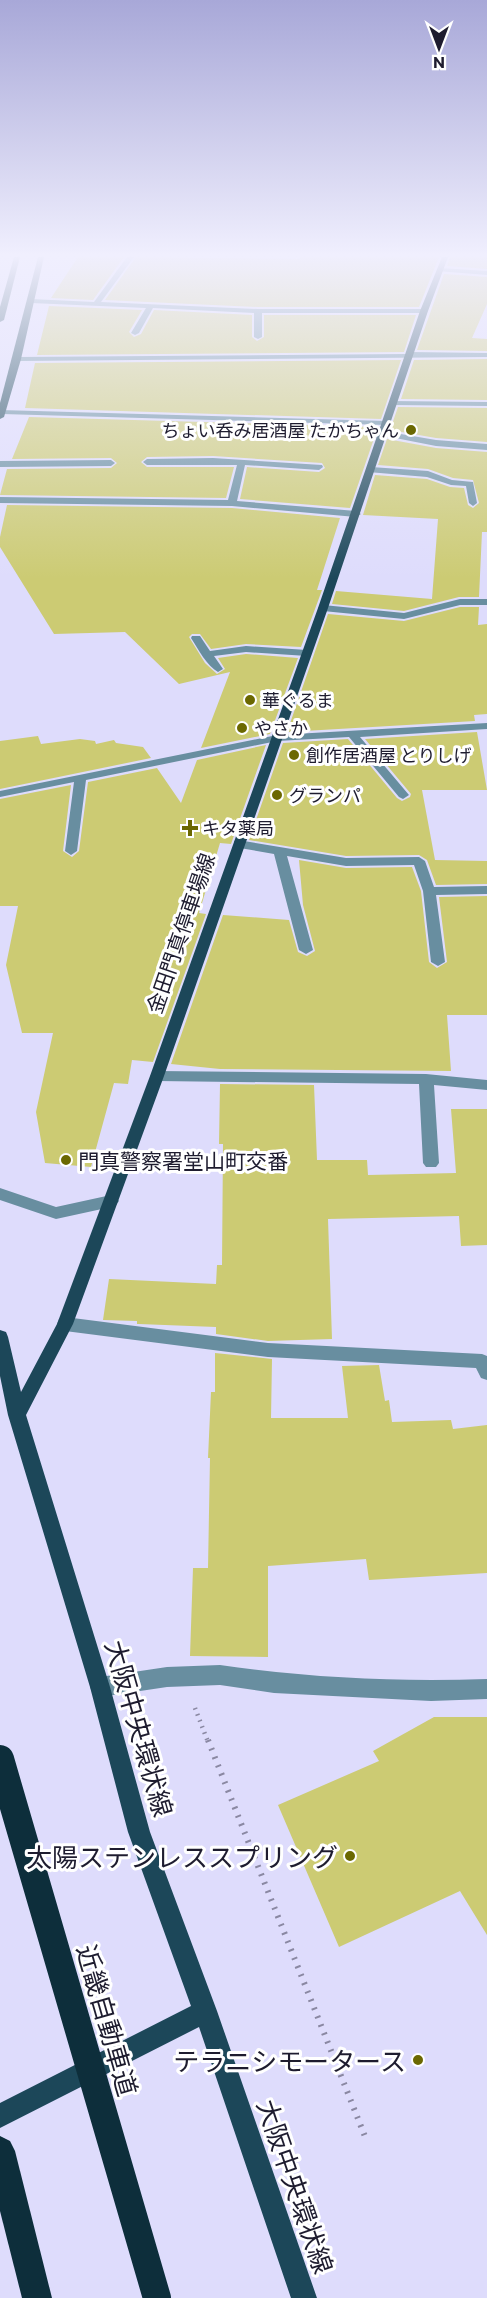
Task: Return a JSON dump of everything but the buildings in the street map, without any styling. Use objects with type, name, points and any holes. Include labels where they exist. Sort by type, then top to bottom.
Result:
[{"type":"highway","name":"近畿自動車道","points":[[0,1759],[157,2298]]},
{"type":"highway","points":[[0,2151],[37,2298]]},
{"type":"main road","points":[[1,415],[16,364]]},
{"type":"main road","name":"金田門真停車場線","points":[[17,1415],[64,1324],[111,1202],[323,608],[406,364]]},
{"type":"main road","name":"大阪中央環状線","points":[[0,1337],[17,1415],[100,1687],[139,1832],[205,2011],[304,2298]]},
{"type":"main road","points":[[0,2116],[205,2011]]},
{"type":"street","points":[[393,403],[487,404]]},
{"type":"street","points":[[1,415],[384,428],[436,443],[487,447]]},
{"type":"street","points":[[147,462],[242,462],[319,467]]},
{"type":"street","points":[[232,503],[242,462]]},
{"type":"street","points":[[0,464],[111,463]]},
{"type":"street","points":[[371,470],[428,474],[451,482],[470,484],[473,503]]},
{"type":"street","points":[[0,500],[232,503],[356,514]]},
{"type":"street","points":[[323,608],[404,616],[460,602],[487,601]]},
{"type":"street","points":[[196,638],[218,669]]},
{"type":"street","points":[[207,654],[246,649],[307,653]]},
{"type":"street","points":[[0,794],[277,738],[487,726]]},
{"type":"street","points":[[352,734],[403,795]]},
{"type":"street","points":[[71,851],[81,777]]},
{"type":"street","points":[[238,844],[346,862],[419,861],[429,891],[438,962]]},
{"type":"street","points":[[279,850],[306,951]]},
{"type":"street","points":[[429,891],[487,890]]},
{"type":"street","points":[[157,1076],[426,1079],[487,1085]]},
{"type":"street","points":[[426,1079],[431,1163]]},
{"type":"street","points":[[0,1194],[56,1213],[111,1202]]},
{"type":"street","points":[[64,1324],[268,1350],[482,1361],[487,1373]]},
{"type":"street","points":[[100,1687],[167,1677],[220,1675],[274,1683],[431,1691],[487,1689]]},
{"type":"path","points":[[194,1706],[366,2139]]},
{"type":"place","name":"ちょい呑み居酒屋 たかちゃん","points":[[411,430]]},
{"type":"place","name":"華ぐるま","points":[[250,700]]},
{"type":"place","name":"やさか","points":[[242,728]]},
{"type":"place","name":"創作居酒屋 とりしげ","points":[[294,755]]},
{"type":"place","name":"グランパ","points":[[277,795]]},
{"type":"place","name":"キタ薬局","points":[[190,828]]},
{"type":"place","name":"門真警察署堂山町交番","points":[[66,1160]]},
{"type":"place","name":"太陽ステンレススプリング","points":[[350,1856]]},
{"type":"place","name":"テラニシモータース","points":[[418,2060]]}]
